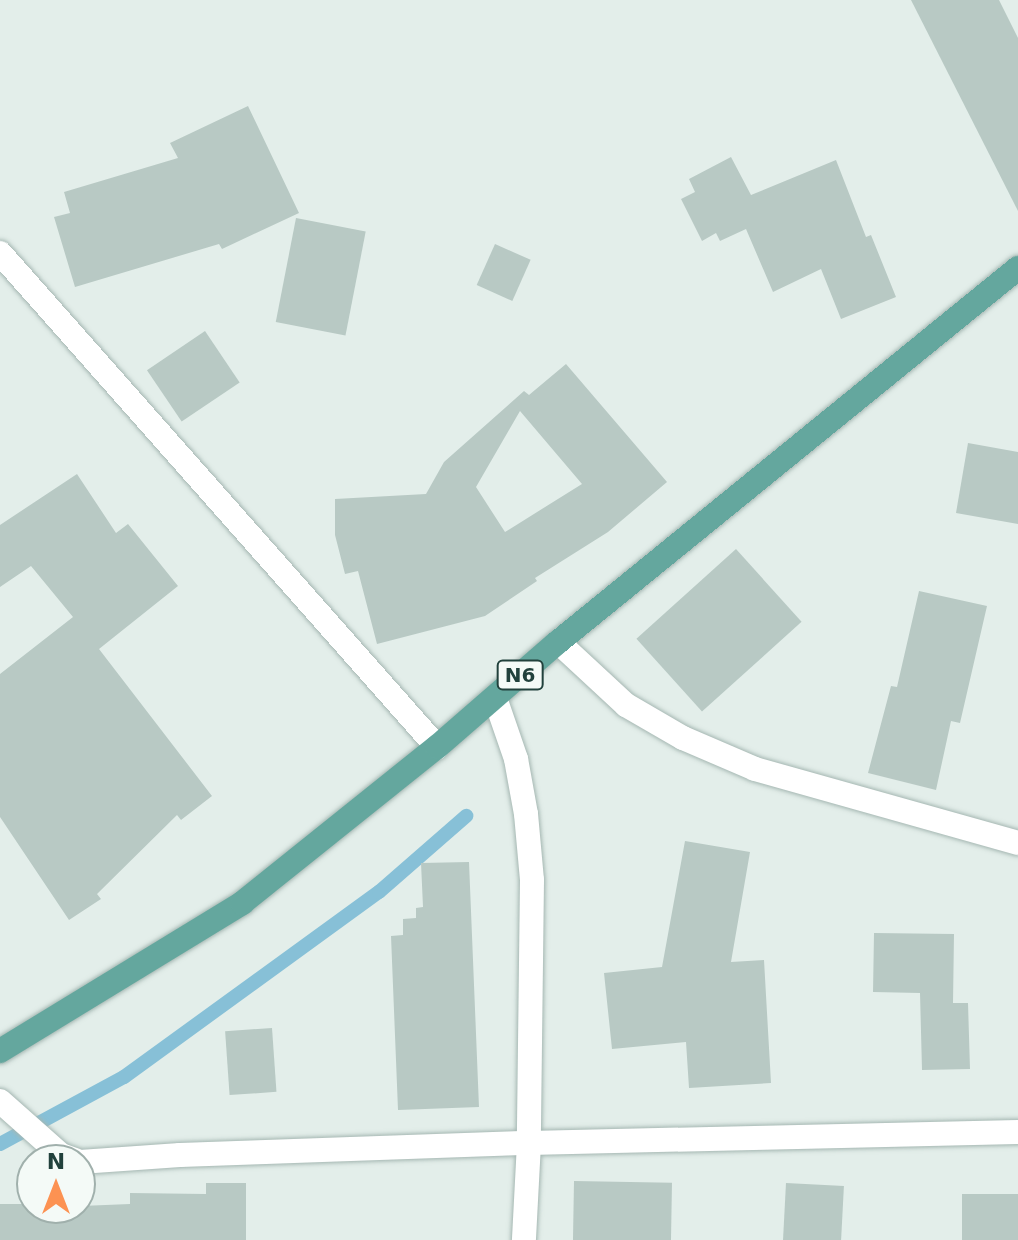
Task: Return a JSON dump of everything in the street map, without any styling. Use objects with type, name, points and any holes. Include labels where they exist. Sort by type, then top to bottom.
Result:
[{"type":"main road","name":"N6","points":[[0,1051],[242,903],[437,747],[558,642],[1018,268]]},
{"type":"street","points":[[0,253],[437,747]]},
{"type":"street","points":[[558,642],[626,705],[683,738],[755,769],[1018,843]]},
{"type":"street","points":[[495,698],[516,759],[530,853],[529,1143],[524,1240]]},
{"type":"street","points":[[0,1101],[49,1144]]},
{"type":"street","points":[[96,1160],[529,1143],[1018,1132]]},
{"type":"building","points":[[911,0],[999,0],[1018,38],[1018,211]]},
{"type":"building","points":[[248,106],[299,213],[222,249],[219,244],[75,287],[54,217],[70,213],[64,192],[178,158],[170,143]]},
{"type":"building","points":[[731,157],[751,195],[836,160],[866,237],[871,235],[896,297],[841,319],[821,269],[773,292],[746,229],[720,241],[716,233],[702,241],[681,199],[695,192],[689,179]]},
{"type":"building","points":[[296,218],[366,232],[345,336],[276,322]]},
{"type":"building","points":[[495,244],[531,260],[512,301],[477,285]]},
{"type":"building","points":[[205,331],[240,382],[182,422],[147,370]]},
{"type":"building","points":[[566,364],[667,482],[608,532],[535,578],[537,581],[485,616],[377,644],[358,571],[345,574],[335,535],[335,499],[426,494],[444,462],[524,391],[529,395]],"holes":[[[520,411],[582,484],[505,532],[476,487]]]},
{"type":"building","points":[[968,443],[1018,452],[1018,524],[956,513]]},
{"type":"building","points":[[77,474],[116,533],[128,524],[178,586],[99,649],[212,796],[181,820],[177,815],[97,894],[101,899],[69,920],[0,817],[0,674],[73,617],[31,566],[0,587],[0,525]]},
{"type":"building","points":[[736,549],[802,622],[702,711],[636,639]]},
{"type":"building","points":[[919,591],[987,606],[960,723],[951,721],[936,790],[868,773],[891,686],[897,687]]},
{"type":"building","points":[[685,841],[750,852],[731,962],[764,960],[771,1083],[689,1088],[686,1042],[612,1049],[604,973],[662,967]]},
{"type":"building","points":[[469,862],[479,1107],[398,1110],[391,936],[403,935],[403,919],[416,918],[416,908],[423,907],[421,863]]},
{"type":"building","points":[[874,933],[954,934],[953,1003],[968,1003],[970,1069],[922,1070],[920,993],[873,992]]},
{"type":"building","points":[[272,1028],[276,1092],[230,1095],[225,1031]]},
{"type":"building","points":[[574,1181],[672,1183],[671,1240],[573,1240]]},
{"type":"building","points":[[206,1183],[246,1183],[246,1240],[0,1240],[0,1204],[16,1204],[16,1224],[96,1224],[96,1205],[130,1204],[130,1193],[206,1194]]},
{"type":"building","points":[[786,1183],[844,1186],[841,1240],[783,1240]]},
{"type":"building","points":[[962,1194],[1018,1194],[1018,1240],[962,1240]]},
{"type":"waterway","points":[[0,1144],[124,1077],[379,892],[466,816]]}]
